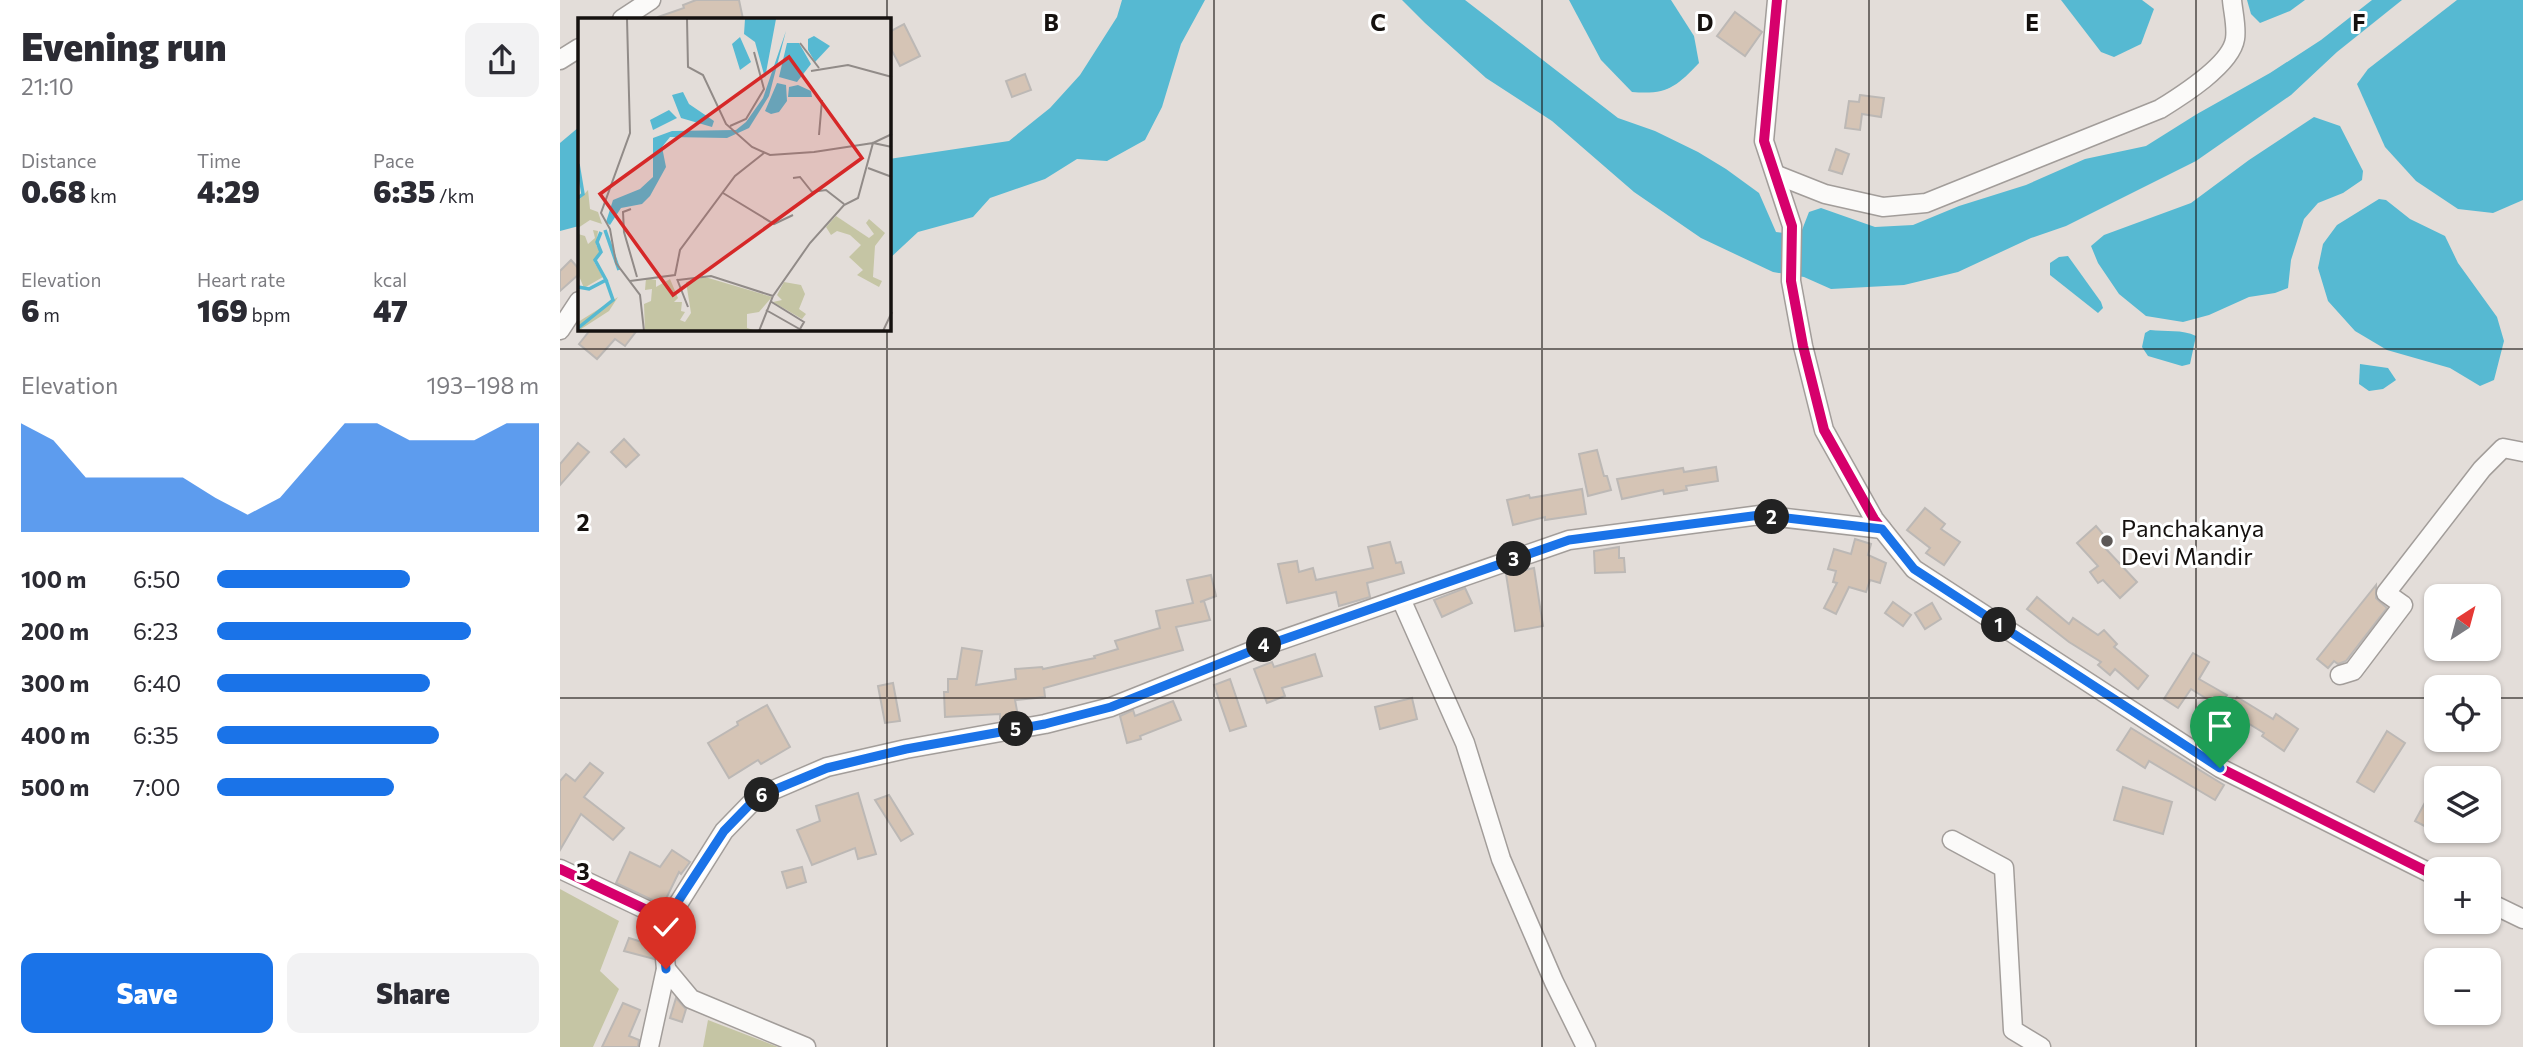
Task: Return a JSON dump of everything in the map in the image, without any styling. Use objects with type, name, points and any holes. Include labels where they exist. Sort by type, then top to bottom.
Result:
[{"type":"street","points":[[624,18],[651,0]]},
{"type":"street","points":[[1777,0],[1764,141],[1792,226],[1791,281],[1803,346],[1824,430],[1874,519],[1914,569],[2220,768],[2424,870]]},
{"type":"street","points":[[1777,175],[1825,194],[1883,207],[1926,204],[2160,109],[2195,88],[2230,53],[2236,38],[2232,0]]},
{"type":"street","points":[[560,60],[578,49]]},
{"type":"street","points":[[560,330],[578,303]]},
{"type":"street","points":[[2340,675],[2353,671],[2403,606],[2386,593],[2482,469],[2502,449],[2523,452]]},
{"type":"street","points":[[649,1047],[666,969],[662,926],[724,831],[757,797],[827,768],[906,749],[1045,724],[1111,707],[1264,646],[1569,540],[1760,515],[1882,529]]},
{"type":"street","points":[[1401,599],[1465,743],[1501,859],[1554,982],[1586,1047]]},
{"type":"street","points":[[1952,840],[2004,868],[2013,1030],[2041,1047]]},
{"type":"street","points":[[560,869],[668,920]]},
{"type":"street","points":[[2501,908],[2523,919]]},
{"type":"street","points":[[666,969],[691,999],[806,1047]]},
{"type":"green space","points":[[560,889],[619,921],[600,971],[619,989],[593,1047],[560,1047]]},
{"type":"green space","points":[[708,1020],[778,1047],[703,1047]]},
{"type":"water","points":[[1122,0],[1205,0],[1181,44],[1162,107],[1145,140],[1107,161],[1077,159],[1045,179],[990,198],[973,217],[918,232],[891,257],[891,159],[1009,141],[1050,108],[1080,75],[1117,17]]},
{"type":"water","points":[[1402,0],[1465,0],[1618,118],[1655,131],[1726,169],[1759,193],[1776,232],[1800,235],[1809,212],[1821,208],[1875,227],[1913,225],[1959,206],[2026,185],[2085,159],[2146,146],[2270,73],[2321,40],[2372,0],[2402,0],[2337,52],[2291,95],[2196,161],[2066,226],[2031,238],[1958,272],[1904,285],[1831,289],[1804,277],[1773,272],[1701,238],[1634,192],[1552,121],[1486,78]]},
{"type":"water","points":[[1569,0],[1671,0],[1694,36],[1699,63],[1670,88],[1654,92],[1632,92],[1601,60]]},
{"type":"water","points":[[2061,0],[2142,0],[2154,9],[2141,44],[2114,57],[2101,52]]},
{"type":"water","points":[[2247,0],[2305,0],[2290,11],[2260,23],[2251,14]]},
{"type":"water","points":[[2457,0],[2523,0],[2523,200],[2493,213],[2458,209],[2416,181],[2385,147],[2357,84],[2368,69]]},
{"type":"water","points":[[2314,117],[2340,126],[2363,171],[2362,180],[2343,193],[2318,203],[2304,219],[2291,260],[2288,288],[2249,297],[2209,315],[2183,322],[2146,316],[2119,294],[2098,263],[2091,246],[2104,235],[2191,203]]},
{"type":"water","points":[[578,128],[578,226],[560,231],[560,143]]},
{"type":"water","points":[[2379,199],[2386,200],[2410,219],[2445,236],[2458,263],[2497,317],[2504,341],[2494,380],[2480,386],[2450,368],[2387,350],[2355,331],[2328,301],[2318,268],[2323,244],[2337,225]]},
{"type":"water","points":[[2068,256],[2101,302],[2103,308],[2098,313],[2050,275],[2050,263],[2059,257]]},
{"type":"water","points":[[2150,330],[2196,336],[2190,364],[2182,366],[2148,356],[2142,347],[2145,333]]},
{"type":"water","points":[[2360,364],[2388,368],[2396,380],[2383,389],[2369,391],[2359,384]]},
{"type":"building","points":[[696,0],[739,0],[743,18],[658,18],[684,8],[683,5]]},
{"type":"building","points":[[1735,12],[1762,32],[1745,56],[1717,36]]},
{"type":"building","points":[[904,24],[920,56],[900,66],[891,49],[891,31]]},
{"type":"building","points":[[1025,74],[1031,90],[1012,97],[1006,81]]},
{"type":"building","points":[[1860,95],[1884,98],[1881,117],[1862,114],[1860,130],[1845,128],[1849,101],[1859,102]]},
{"type":"building","points":[[1836,149],[1849,154],[1842,174],[1829,170]]},
{"type":"building","points":[[571,260],[578,268],[578,275],[560,291],[560,271]]},
{"type":"building","points":[[589,331],[636,331],[625,346],[615,339],[597,359],[579,344]]},
{"type":"building","points":[[624,439],[639,455],[626,467],[611,452]]},
{"type":"building","points":[[578,443],[589,452],[560,485],[560,464]]},
{"type":"building","points":[[1597,450],[1611,490],[1588,496],[1579,454]]},
{"type":"building","points":[[1716,467],[1718,481],[1686,486],[1687,490],[1664,494],[1663,490],[1622,499],[1617,479],[1683,468],[1684,472]]},
{"type":"building","points":[[1582,489],[1586,514],[1545,520],[1545,517],[1513,525],[1507,500]]},
{"type":"building","points":[[1925,508],[1945,524],[1941,529],[1960,542],[1944,565],[1926,553],[1930,548],[1907,530]]},
{"type":"building","points":[[2096,526],[2109,541],[2106,549],[2137,582],[2120,598],[2103,580],[2098,583],[2090,572],[2098,566],[2077,543]]},
{"type":"building","points":[[1855,539],[1871,544],[1868,555],[1886,563],[1880,583],[1870,580],[1866,592],[1849,587],[1836,614],[1824,608],[1837,583],[1833,582],[1836,571],[1828,569],[1834,549],[1851,554]]},
{"type":"building","points":[[1390,542],[1396,563],[1401,562],[1404,573],[1367,583],[1370,597],[1339,606],[1336,592],[1287,603],[1278,564],[1297,561],[1299,572],[1313,568],[1316,580],[1373,568],[1368,547]]},
{"type":"building","points":[[1619,547],[1619,558],[1624,558],[1625,572],[1595,573],[1594,551]]},
{"type":"building","points":[[1534,568],[1543,626],[1515,631],[1506,574]]},
{"type":"building","points":[[1211,575],[1216,596],[1200,602],[1204,601],[1210,620],[1176,627],[1183,650],[1044,688],[1045,697],[1015,700],[1018,716],[1000,719],[1000,714],[945,717],[944,692],[948,692],[948,679],[957,679],[962,648],[982,651],[976,685],[1016,679],[1015,669],[1043,669],[1095,658],[1094,656],[1118,649],[1115,641],[1160,628],[1156,611],[1193,603],[1187,580]]},
{"type":"building","points":[[2376,585],[2376,598],[2387,608],[2346,661],[2338,664],[2334,661],[2328,668],[2317,659]]},
{"type":"building","points":[[1465,588],[1472,603],[1442,617],[1434,600]]},
{"type":"building","points":[[2037,597],[2069,624],[2073,618],[2098,635],[2104,630],[2117,644],[2114,647],[2148,676],[2138,689],[2115,669],[2110,675],[2098,665],[2101,662],[2069,642],[2027,609]]},
{"type":"building","points":[[1893,602],[1911,615],[1903,626],[1885,613]]},
{"type":"building","points":[[1932,603],[1941,619],[1925,629],[1915,613]]},
{"type":"building","points":[[2193,653],[2209,662],[2199,679],[2227,695],[2220,707],[2191,689],[2178,708],[2164,699]]},
{"type":"building","points":[[1315,654],[1322,676],[1282,688],[1285,696],[1267,703],[1254,669],[1272,662],[1274,667]]},
{"type":"building","points":[[1230,679],[1246,726],[1230,731],[1214,685]]},
{"type":"building","points":[[893,683],[900,721],[885,723],[878,686]]},
{"type":"building","points":[[2237,697],[2273,719],[2276,714],[2298,729],[2284,751],[2262,736],[2264,733],[2228,711]]},
{"type":"building","points":[[1412,698],[1417,719],[1380,729],[1375,707]]},
{"type":"building","points":[[1173,701],[1181,720],[1127,743],[1120,716],[1133,710],[1135,716]]},
{"type":"building","points":[[767,705],[790,747],[761,764],[758,760],[729,778],[708,743]]},
{"type":"building","points":[[2131,728],[2224,785],[2215,800],[2149,761],[2145,768],[2117,750]]},
{"type":"building","points":[[2387,731],[2405,743],[2374,792],[2357,782]]},
{"type":"building","points":[[590,763],[603,773],[584,797],[624,828],[613,840],[581,814],[560,850],[560,781],[566,774],[575,781]]},
{"type":"building","points":[[2123,787],[2172,802],[2163,834],[2114,820]]},
{"type":"building","points":[[858,793],[876,854],[858,859],[855,848],[812,865],[797,830],[820,821],[816,806]]},
{"type":"building","points":[[889,795],[913,834],[901,841],[875,800]]},
{"type":"building","points":[[2424,804],[2424,826],[2415,821]]},
{"type":"building","points":[[672,850],[690,862],[681,874],[679,872],[663,905],[616,883],[630,852],[660,867]]},
{"type":"building","points":[[802,867],[806,882],[787,888],[782,872]]},
{"type":"building","points":[[629,938],[652,945],[654,959],[624,951]]},
{"type":"building","points":[[676,998],[686,1009],[682,1022],[670,1018]]},
{"type":"building","points":[[623,1003],[640,1010],[629,1036],[639,1040],[638,1047],[602,1047]]},
{"type":"cycle path","points":[[1777,0],[1764,141],[1792,226],[1791,281],[1803,346],[1824,430],[1874,519],[1914,569],[2220,768],[2424,870]]},
{"type":"cycle path","points":[[560,869],[668,920],[724,831],[757,797],[827,767],[906,749],[1045,724],[1111,707],[1264,646],[1569,540],[1760,515],[1882,529]]},
{"type":"place","name":"Panchakanya Devi Mandir","points":[[2107,541]]},
{"type":"route","points":[[666,969],[662,926],[724,831],[757,797],[827,768],[906,749],[1045,724],[1111,707],[1264,646],[1569,540],[1675,525],[1760,515],[1882,529],[1914,569],[2220,768]]}]
